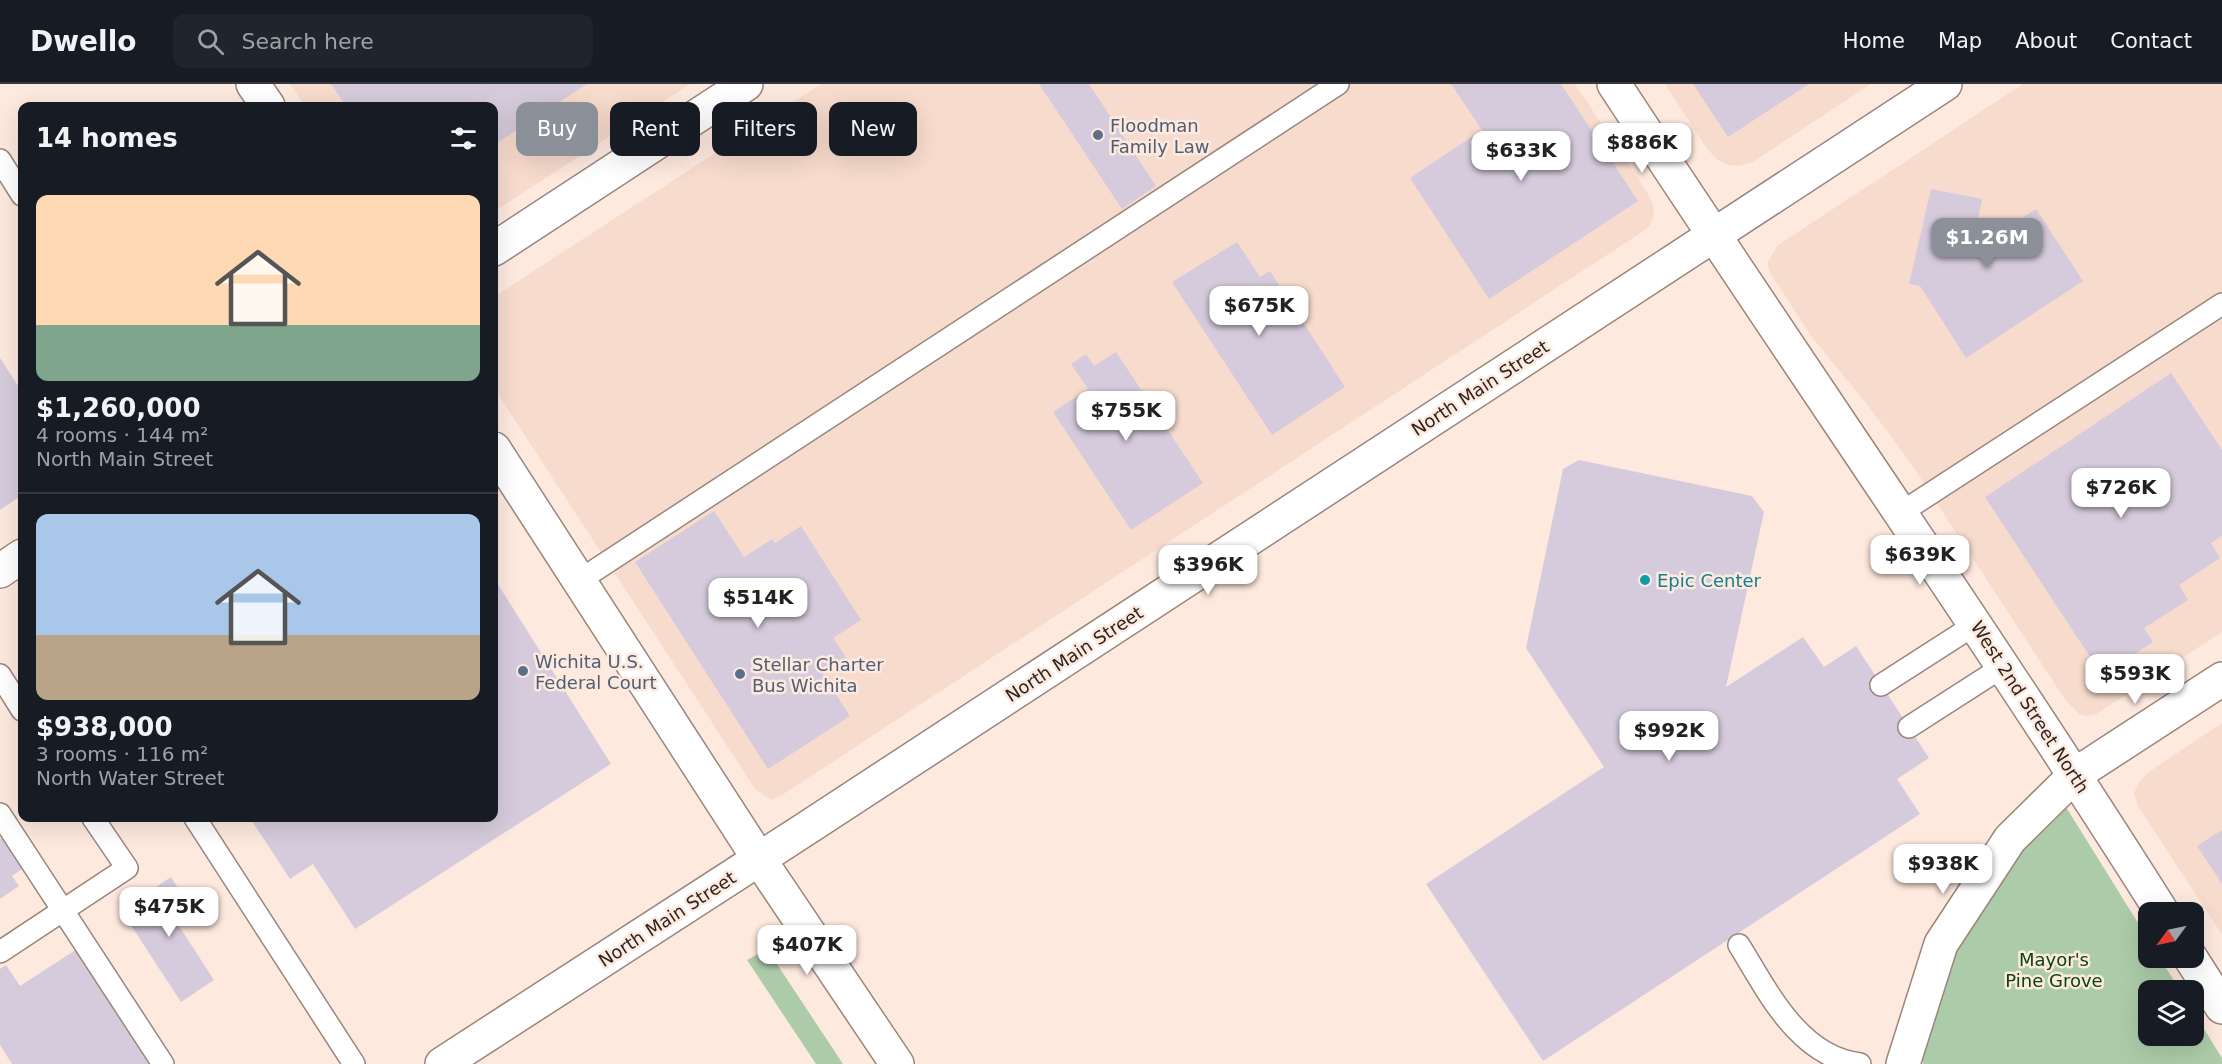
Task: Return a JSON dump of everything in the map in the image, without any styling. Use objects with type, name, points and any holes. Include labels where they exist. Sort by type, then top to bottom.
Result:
[{"type":"street","points":[[253,84],[265,102]]},
{"type":"street","points":[[498,246],[746,84]]},
{"type":"street","name":"West 2nd Street North","points":[[1614,84],[1713,236],[1902,512],[2076,774],[2156,902]]},
{"type":"street","name":"North Main Street","points":[[442,1064],[1945,84]]},
{"type":"street","points":[[498,455],[759,859],[897,1064]]},
{"type":"street","points":[[0,571],[18,559]]},
{"type":"street","points":[[1899,1063],[1941,944],[2010,839],[2076,774],[2222,679]]},
{"type":"street","points":[[2197,968],[2222,1007]]},
{"type":"lane","points":[[580,580],[1338,84]]},
{"type":"lane","points":[[0,160],[18,189]]},
{"type":"lane","points":[[1902,512],[2222,304]]},
{"type":"lane","points":[[1881,685],[1976,624]]},
{"type":"lane","points":[[1909,727],[2004,666]]},
{"type":"lane","points":[[0,675],[18,704]]},
{"type":"lane","points":[[0,814],[163,1064]]},
{"type":"lane","points":[[0,952],[126,868],[96,822]]},
{"type":"lane","points":[[198,822],[354,1064]]},
{"type":"lane","points":[[1739,945],[1784,1016],[1817,1049],[1846,1062],[1860,1064]]},
{"type":"shaded area","points":[[290,84],[690,84],[662,102],[610,102],[610,136],[598,144],[598,102],[516,102],[516,156],[580,156],[498,209],[498,102],[302,102]]},
{"type":"shaded area","points":[[821,84],[1575,84],[1653,204],[1654,216],[1649,226],[1639,234],[782,795],[771,800],[756,790],[498,394],[498,294],[712,155],[817,156],[817,102],[793,102]]},
{"type":"shaded area","points":[[1665,84],[1871,84],[1753,162],[1739,166],[1728,165],[1718,160],[1707,149]]},
{"type":"shaded area","points":[[2023,84],[2222,84],[2222,632],[2096,714],[2087,716],[2079,714],[2064,698],[1910,462],[1866,403],[1811,336],[1771,274],[1767,264],[1777,246]]},
{"type":"shaded area","points":[[2222,723],[2222,935],[2204,907],[2204,902],[2201,902],[2138,806],[2134,793],[2146,774]]},
{"type":"green space","name":"Mayor's Pine Grove","points":[[2066,807],[2138,923],[2138,968],[2166,968],[2174,980],[2138,980],[2138,1046],[2204,1046],[2204,1029],[2222,1058],[2222,1064],[1923,1064],[1923,1056],[1958,945],[2010,863]]},
{"type":"green space","points":[[767,949],[843,1064],[816,1064],[747,960]]},
{"type":"building","points":[[331,84],[587,84],[560,102],[516,102],[516,131],[498,142],[498,102],[343,102]]},
{"type":"building","name":"Floodman Family Law","points":[[1039,84],[1089,84],[1156,186],[1122,209]]},
{"type":"building","points":[[1451,84],[1561,84],[1638,201],[1489,299],[1410,178],[1482,130]]},
{"type":"building","points":[[1693,84],[1809,84],[1728,137]]},
{"type":"building","points":[[1931,189],[1982,199],[1978,219],[2010,226],[2036,209],[2083,281],[1966,358],[1920,286],[1909,284]]},
{"type":"building","points":[[1237,242],[1260,277],[1270,271],[1345,387],[1272,435],[1172,282]]},
{"type":"building","points":[[1116,352],[1203,483],[1131,530],[1053,412],[1088,389],[1071,364],[1086,354],[1094,366]]},
{"type":"building","points":[[0,358],[18,386],[18,498],[0,510]]},
{"type":"building","points":[[2171,373],[2222,450],[2222,536],[2211,543],[2220,558],[2179,585],[2188,600],[2144,628],[2153,642],[2102,675],[1985,497]]},
{"type":"building","points":[[1579,460],[1752,496],[1764,512],[1726,687],[1803,637],[1824,667],[1856,646],[1929,758],[1897,779],[1920,814],[1543,1061],[1426,884],[1604,767],[1526,648],[1563,469]]},
{"type":"building","points":[[714,511],[744,557],[772,539],[775,543],[801,526],[861,620],[833,638],[847,659],[823,674],[850,716],[768,769],[635,562]]},
{"type":"building","name":"Wichita U.S. Federal Court","points":[[498,584],[611,764],[355,929],[313,864],[290,879],[253,822],[498,822]]},
{"type":"building","points":[[2222,830],[2222,884],[2197,846]]},
{"type":"building","points":[[8,834],[28,865],[12,876],[19,886],[0,899],[0,839]]},
{"type":"building","points":[[171,877],[195,915],[179,926],[214,980],[181,1002],[121,910]]},
{"type":"building","points":[[77,949],[152,1064],[12,1064],[0,1045],[0,969],[6,965],[20,986]]},
{"type":"place","name":"Floodman Family Law","points":[[1098,135]]},
{"type":"place","name":"Epic Center","points":[[1645,580]]},
{"type":"place","name":"Wichita U.S. Federal Court","points":[[523,671]]},
{"type":"place","name":"Stellar Charter Bus Wichita","points":[[740,674]]}]
